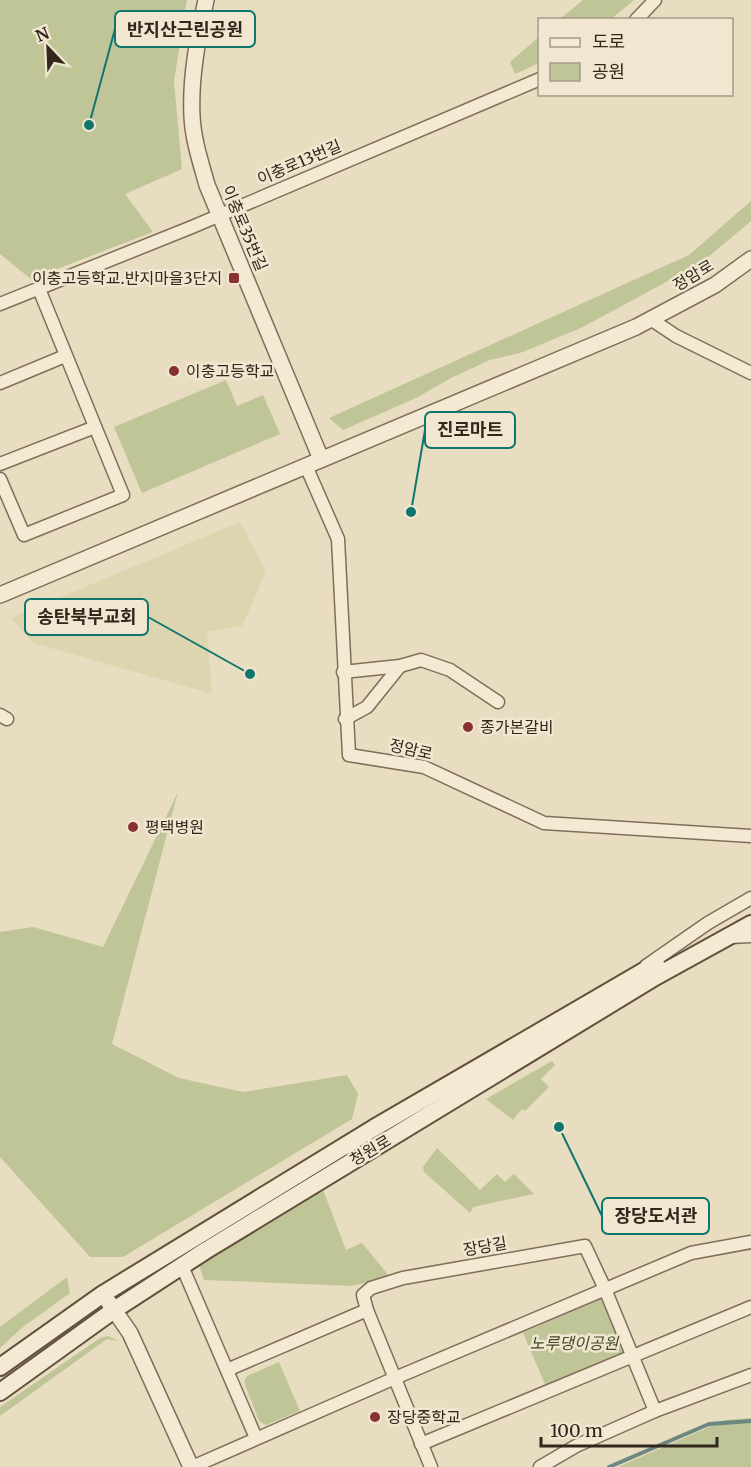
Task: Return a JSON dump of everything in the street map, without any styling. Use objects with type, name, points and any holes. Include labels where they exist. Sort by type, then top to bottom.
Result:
[{"type":"main road","name":"청원로","points":[[0,1367],[103,1294],[374,1128],[617,986],[751,912]]},
{"type":"main road","name":"청원로","points":[[0,1392],[114,1310],[182,1266],[655,978],[751,924]]},
{"type":"street","name":"이충로35번길","points":[[206,0],[195,56],[192,117],[198,152],[207,185],[321,459]]},
{"type":"street","points":[[638,18],[655,0]]},
{"type":"street","name":"이충로13번길","points":[[0,304],[192,227],[538,80]]},
{"type":"street","name":"정암로","points":[[0,595],[652,320],[716,285],[751,259]]},
{"type":"street","points":[[0,479],[24,536],[123,495],[39,289]]},
{"type":"street","points":[[652,320],[676,336],[751,373]]},
{"type":"street","points":[[0,383],[65,356]]},
{"type":"street","points":[[0,464],[95,427]]},
{"type":"street","name":"정암로","points":[[306,466],[338,539],[345,719],[349,755],[424,767],[544,823],[751,836]]},
{"type":"street","points":[[343,672],[400,666],[421,660],[450,670],[498,702]]},
{"type":"street","points":[[345,719],[367,707],[400,666]]},
{"type":"street","points":[[617,986],[708,923],[751,898]]},
{"type":"street","points":[[725,938],[751,936]]},
{"type":"street","points":[[103,1294],[130,1333],[192,1467],[395,1378],[692,1253],[751,1242]]},
{"type":"street","name":"장당길","points":[[367,1310],[363,1294],[371,1288],[403,1278],[585,1246],[655,1411]]},
{"type":"street","points":[[182,1266],[256,1438]]},
{"type":"street","points":[[421,1444],[751,1307]]},
{"type":"street","points":[[227,1370],[367,1310],[431,1467]]},
{"type":"street","points":[[540,1467],[576,1446],[655,1411],[751,1375]]},
{"type":"shaded area","points":[[240,522],[266,572],[242,626],[207,632],[212,694],[33,643],[11,618]]},
{"type":"green space","points":[[0,0],[187,0],[174,81],[182,169],[125,194],[153,232],[31,279],[0,254]]},
{"type":"green space","points":[[583,0],[634,0],[612,18],[561,18]]},
{"type":"green space","points":[[538,38],[538,63],[515,74],[510,62]]},
{"type":"green space","points":[[751,201],[751,221],[701,263],[583,327],[523,352],[490,360],[451,378],[416,398],[343,430],[329,418],[689,255]]},
{"type":"green space","points":[[226,380],[237,406],[263,395],[280,434],[142,493],[114,427]]},
{"type":"green space","points":[[178,792],[112,1044],[179,1078],[243,1092],[347,1075],[358,1094],[352,1119],[123,1257],[90,1257],[0,1157],[0,932],[33,927],[103,947]]},
{"type":"green space","points":[[552,1061],[555,1065],[541,1079],[549,1087],[525,1111],[522,1109],[513,1120],[486,1099]]},
{"type":"green space","points":[[437,1148],[480,1190],[497,1174],[505,1182],[514,1174],[534,1194],[473,1207],[470,1213],[424,1172],[423,1167]]},
{"type":"green space","points":[[322,1187],[346,1250],[362,1243],[390,1277],[352,1286],[204,1280],[199,1265]]},
{"type":"green space","points":[[67,1277],[70,1293],[23,1327],[0,1348],[0,1327]]},
{"type":"green space","name":"노루댕이공원","points":[[602,1298],[626,1354],[547,1389],[523,1333]]},
{"type":"green space","points":[[108,1336],[118,1341],[107,1339],[0,1416],[0,1407],[100,1338]]},
{"type":"green space","points":[[279,1362],[300,1411],[266,1425],[259,1421],[244,1382],[247,1376]]},
{"type":"green space","points":[[751,1418],[751,1467],[618,1467],[725,1420]]},
{"type":"waterway","points":[[609,1467],[709,1424],[751,1421]]},
{"type":"place","name":"반지산근린공원","points":[[89,125]]},
{"type":"place","name":"이충고등학교.반지마을3단지","points":[[234,278]]},
{"type":"place","name":"이충고등학교","points":[[174,371]]},
{"type":"place","name":"진로마트","points":[[411,512]]},
{"type":"place","name":"송탄북부교회","points":[[250,674]]},
{"type":"place","name":"종가본갈비","points":[[468,727]]},
{"type":"place","name":"평택병원","points":[[133,827]]},
{"type":"place","name":"장당도서관","points":[[559,1127]]},
{"type":"place","name":"장당중학교","points":[[375,1417]]}]
